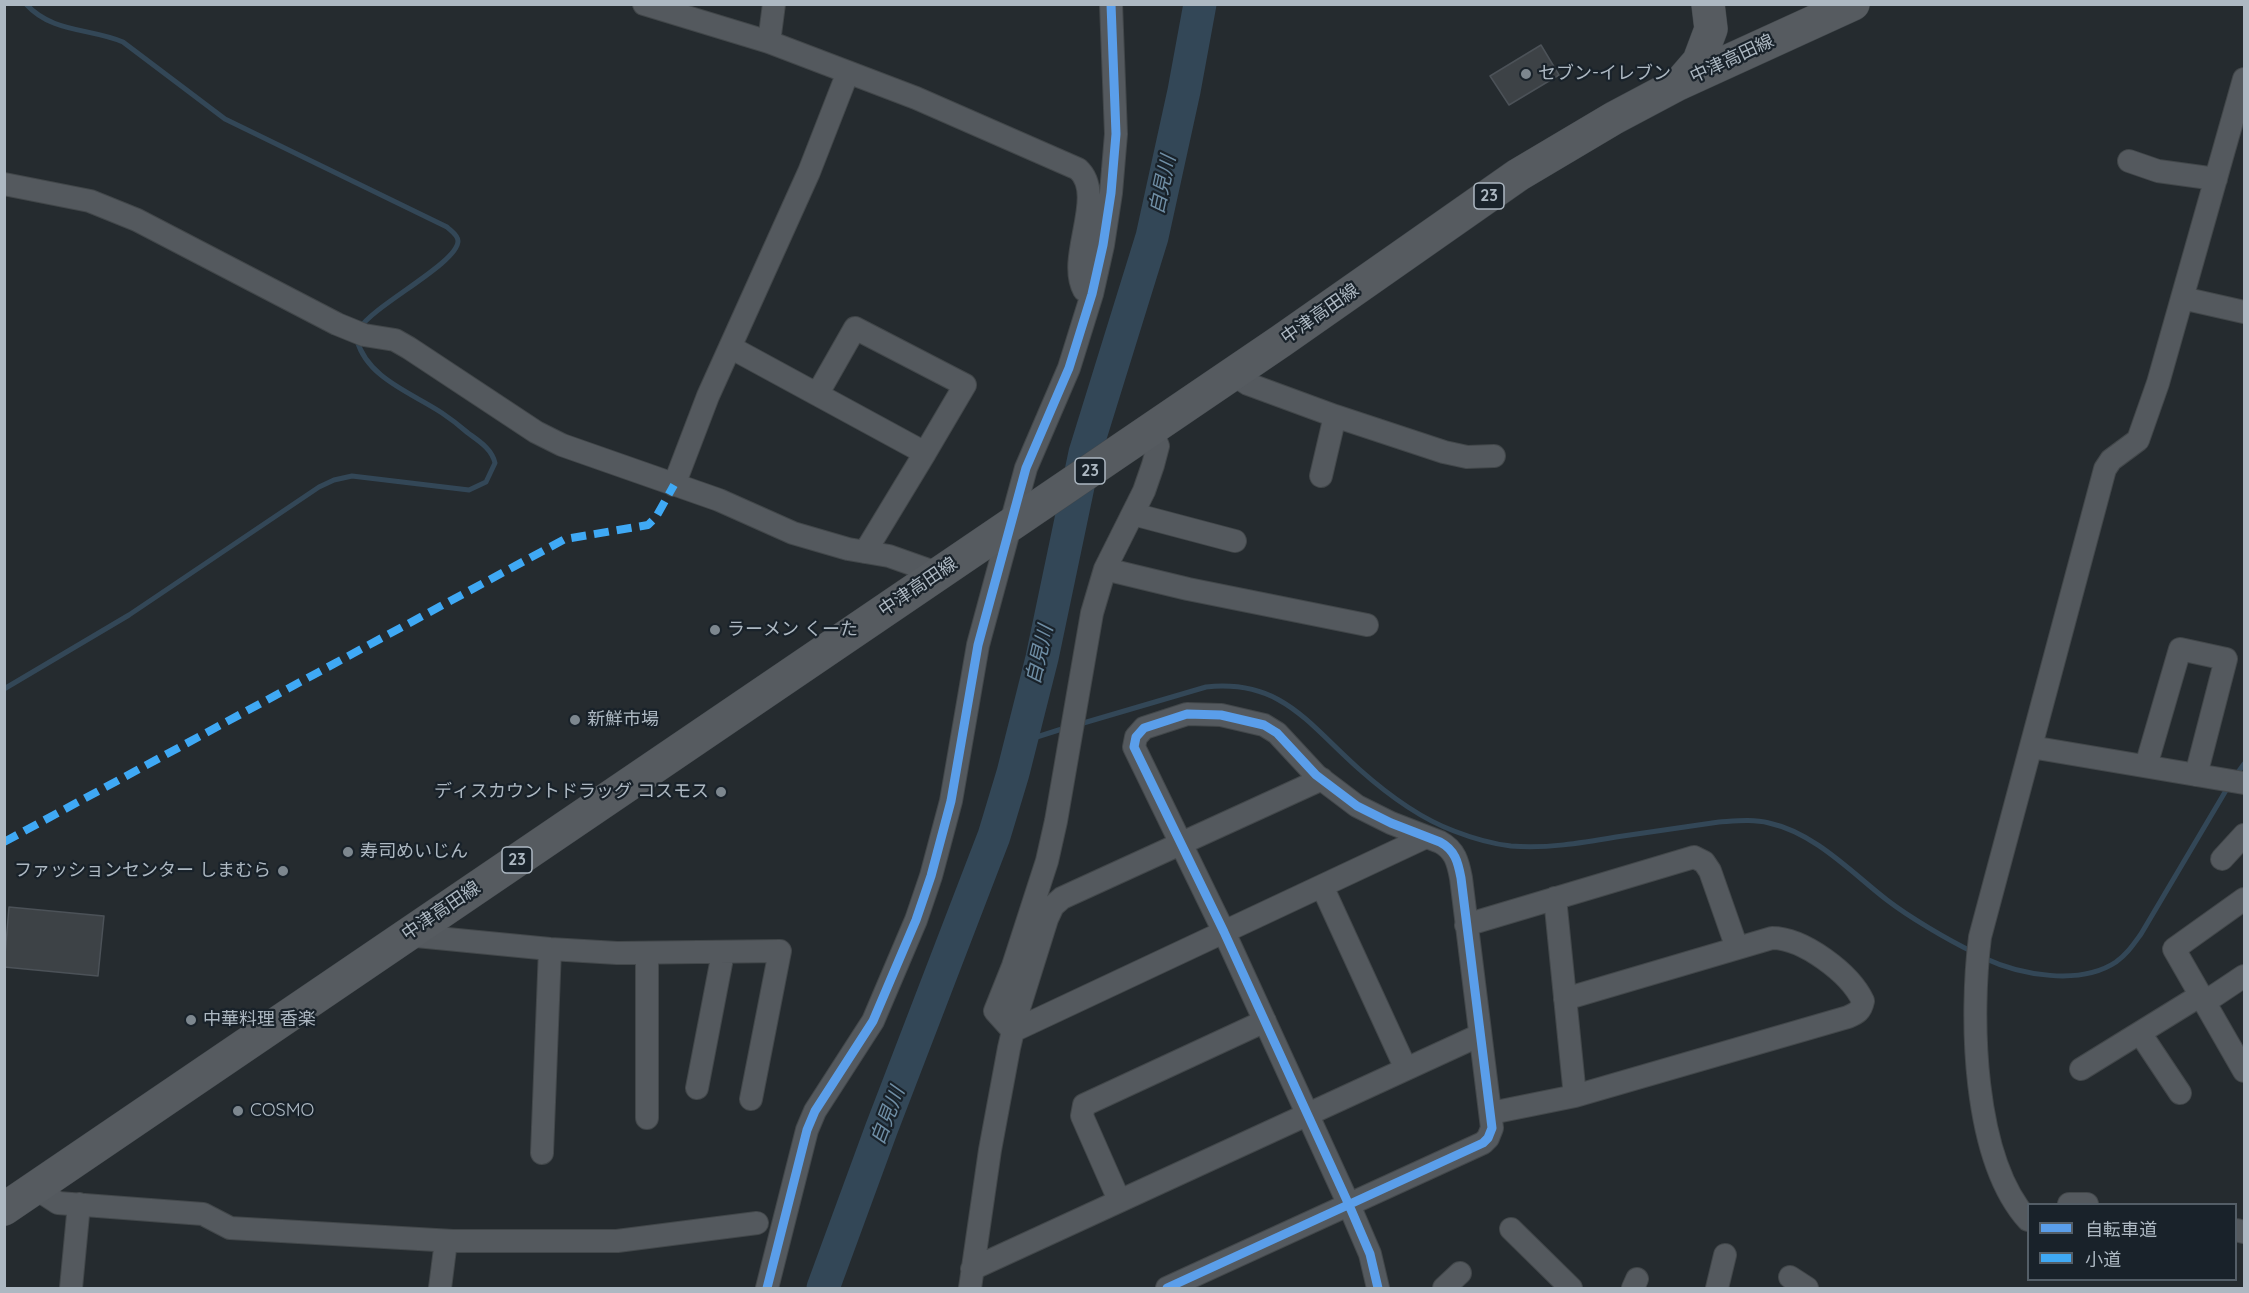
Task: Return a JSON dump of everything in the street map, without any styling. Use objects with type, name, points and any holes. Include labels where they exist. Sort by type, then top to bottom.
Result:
[{"type":"main road","points":[[1678,84],[1699,61],[1711,28],[1708,4]]},
{"type":"main road","name":"中津高田線","points":[[4,1209],[1233,374],[1518,175],[1614,118],[1678,84],[1853,4]]},
{"type":"street","points":[[644,4],[769,42],[916,98],[1070,164],[1084,174],[1088,195],[1078,273],[1084,290],[1092,294]]},
{"type":"street","points":[[769,42],[774,4]]},
{"type":"street","points":[[767,1288],[807,1130],[816,1111],[873,1021],[916,920],[931,876],[951,801],[978,645],[1021,518],[1026,468],[1069,368],[1092,294],[1111,194],[1116,134],[1111,4]]},
{"type":"street","points":[[674,486],[695,428],[809,172],[848,72]]},
{"type":"street","points":[[2027,1219],[2010,1194],[1994,1152],[1983,1111],[1974,1025],[1975,977],[1980,937],[2104,469],[2111,460],[2138,440],[2158,383],[2244,79]]},
{"type":"street","points":[[2129,161],[2158,171],[2216,179]]},
{"type":"street","points":[[4,184],[90,201],[137,220],[337,324],[364,334],[395,340],[548,439],[674,486],[719,500],[818,542],[889,556],[937,573]]},
{"type":"street","points":[[2182,298],[2244,312]]},
{"type":"street","points":[[818,393],[855,328],[965,385],[865,552]]},
{"type":"street","points":[[730,347],[925,453]]},
{"type":"street","points":[[1233,374],[1248,384],[1444,452],[1467,457],[1494,456]]},
{"type":"street","points":[[1321,476],[1335,416]]},
{"type":"street","points":[[1013,1031],[995,1011],[1017,956],[1047,861],[1092,613],[1105,569],[1144,491],[1158,446],[1150,430]]},
{"type":"street","points":[[1133,514],[1235,541]]},
{"type":"street","points":[[1105,569],[1188,589],[1367,625]]},
{"type":"street","points":[[2146,766],[2180,649],[2226,659],[2196,775]]},
{"type":"street","points":[[1167,1288],[1349,1205],[1483,1143],[1492,1128],[1458,863],[1448,846],[1390,823],[1358,807],[1322,779],[1277,734],[1264,725],[1238,717],[1194,712],[1144,728],[1136,737],[1134,747],[1224,932],[1349,1205],[1370,1254],[1378,1288]]},
{"type":"street","points":[[2031,747],[2244,783]]},
{"type":"street","points":[[971,1279],[994,1128],[1013,1031],[1053,906],[1062,898],[1322,779]]},
{"type":"street","points":[[2222,859],[2244,836]]},
{"type":"street","points":[[1013,1031],[1426,837]]},
{"type":"street","points":[[1466,925],[1694,857],[1704,862],[1710,871],[1737,948]]},
{"type":"street","points":[[1322,886],[1406,1069]]},
{"type":"street","points":[[1555,898],[1575,1096]]},
{"type":"street","points":[[2244,899],[2174,949],[2244,1071]]},
{"type":"street","points":[[406,935],[550,949],[647,954],[780,951],[751,1099]]},
{"type":"street","points":[[1491,1113],[1575,1096],[1848,1017],[1857,1013],[1863,1001],[1854,987],[1826,961],[1785,938],[1772,938],[1565,999]]},
{"type":"street","points":[[542,1153],[550,949]]},
{"type":"street","points":[[697,1088],[723,953]]},
{"type":"street","points":[[647,954],[647,1118]]},
{"type":"street","points":[[2081,1069],[2140,1033],[2244,976]]},
{"type":"street","points":[[1119,1200],[1082,1116],[1084,1105],[1265,1021]]},
{"type":"street","points":[[2140,1033],[2180,1093]]},
{"type":"street","points":[[971,1279],[1119,1200],[1480,1035]]},
{"type":"street","points":[[35,1188],[58,1203],[203,1214],[230,1228],[446,1241],[617,1241],[757,1223]]},
{"type":"street","points":[[71,1288],[79,1204]]},
{"type":"street","points":[[1511,1229],[1571,1288]]},
{"type":"street","points":[[440,1288],[446,1241]]},
{"type":"street","points":[[1717,1288],[1725,1255]]},
{"type":"building","points":[[1541,45],[1559,75],[1509,105],[1490,76]]},
{"type":"building","points":[[9,907],[104,916],[98,976],[4,967]]},
{"type":"waterway","points":[[26,4],[36,13],[59,25],[123,42],[225,119],[447,227],[454,233],[458,241],[445,261],[381,308],[360,328]]},
{"type":"waterway","name":"自見川","points":[[823,1288],[994,836],[1013,773],[1042,658],[1085,453],[1152,237],[1184,91],[1200,4]]},
{"type":"waterway","points":[[4,689],[129,615],[319,487],[334,480],[352,476],[469,490],[486,482],[495,463],[488,449],[445,415],[380,375],[362,353],[357,340]]},
{"type":"waterway","points":[[1080,724],[1206,687],[1232,686],[1255,690],[1292,708],[1392,796],[1428,819],[1461,834],[1504,845],[1537,847],[1719,822],[1769,823],[1802,835],[1832,855],[1896,907],[1973,952]]},
{"type":"waterway","points":[[1021,742],[1065,728]]},
{"type":"waterway","points":[[2236,775],[2244,764]]},
{"type":"waterway","points":[[1984,958],[2032,973],[2068,976],[2085,974],[2116,962],[2127,953],[2141,934],[2228,787]]},
{"type":"marked path","points":[[4,842],[565,539],[648,525],[656,517],[674,485]]},
{"type":"cycle path","points":[[767,1288],[807,1130],[815,1111],[873,1021],[916,920],[931,876],[951,801],[978,645],[1026,468],[1069,368],[1092,294],[1111,193],[1116,134],[1111,4]]},
{"type":"cycle path","points":[[1167,1288],[1483,1143],[1492,1128],[1461,878],[1452,853],[1440,842],[1391,823],[1357,806],[1316,775],[1277,733],[1264,725],[1221,715],[1187,714],[1144,728],[1136,737],[1134,747],[1224,932],[1349,1205],[1370,1254],[1378,1288]]},
{"type":"place","name":"セブン-イレブン","points":[[1526,74]]},
{"type":"place","name":"ラーメン くーた","points":[[715,630]]},
{"type":"place","name":"新鮮市場","points":[[575,720]]},
{"type":"place","name":"ディスカウントドラッグ コスモス","points":[[721,792]]},
{"type":"place","name":"寿司めいじん","points":[[348,852]]},
{"type":"place","name":"ファッションセンター しまむら","points":[[283,871]]},
{"type":"place","name":"中華料理 香楽","points":[[191,1020]]},
{"type":"place","name":"COSMO","points":[[238,1111]]}]
